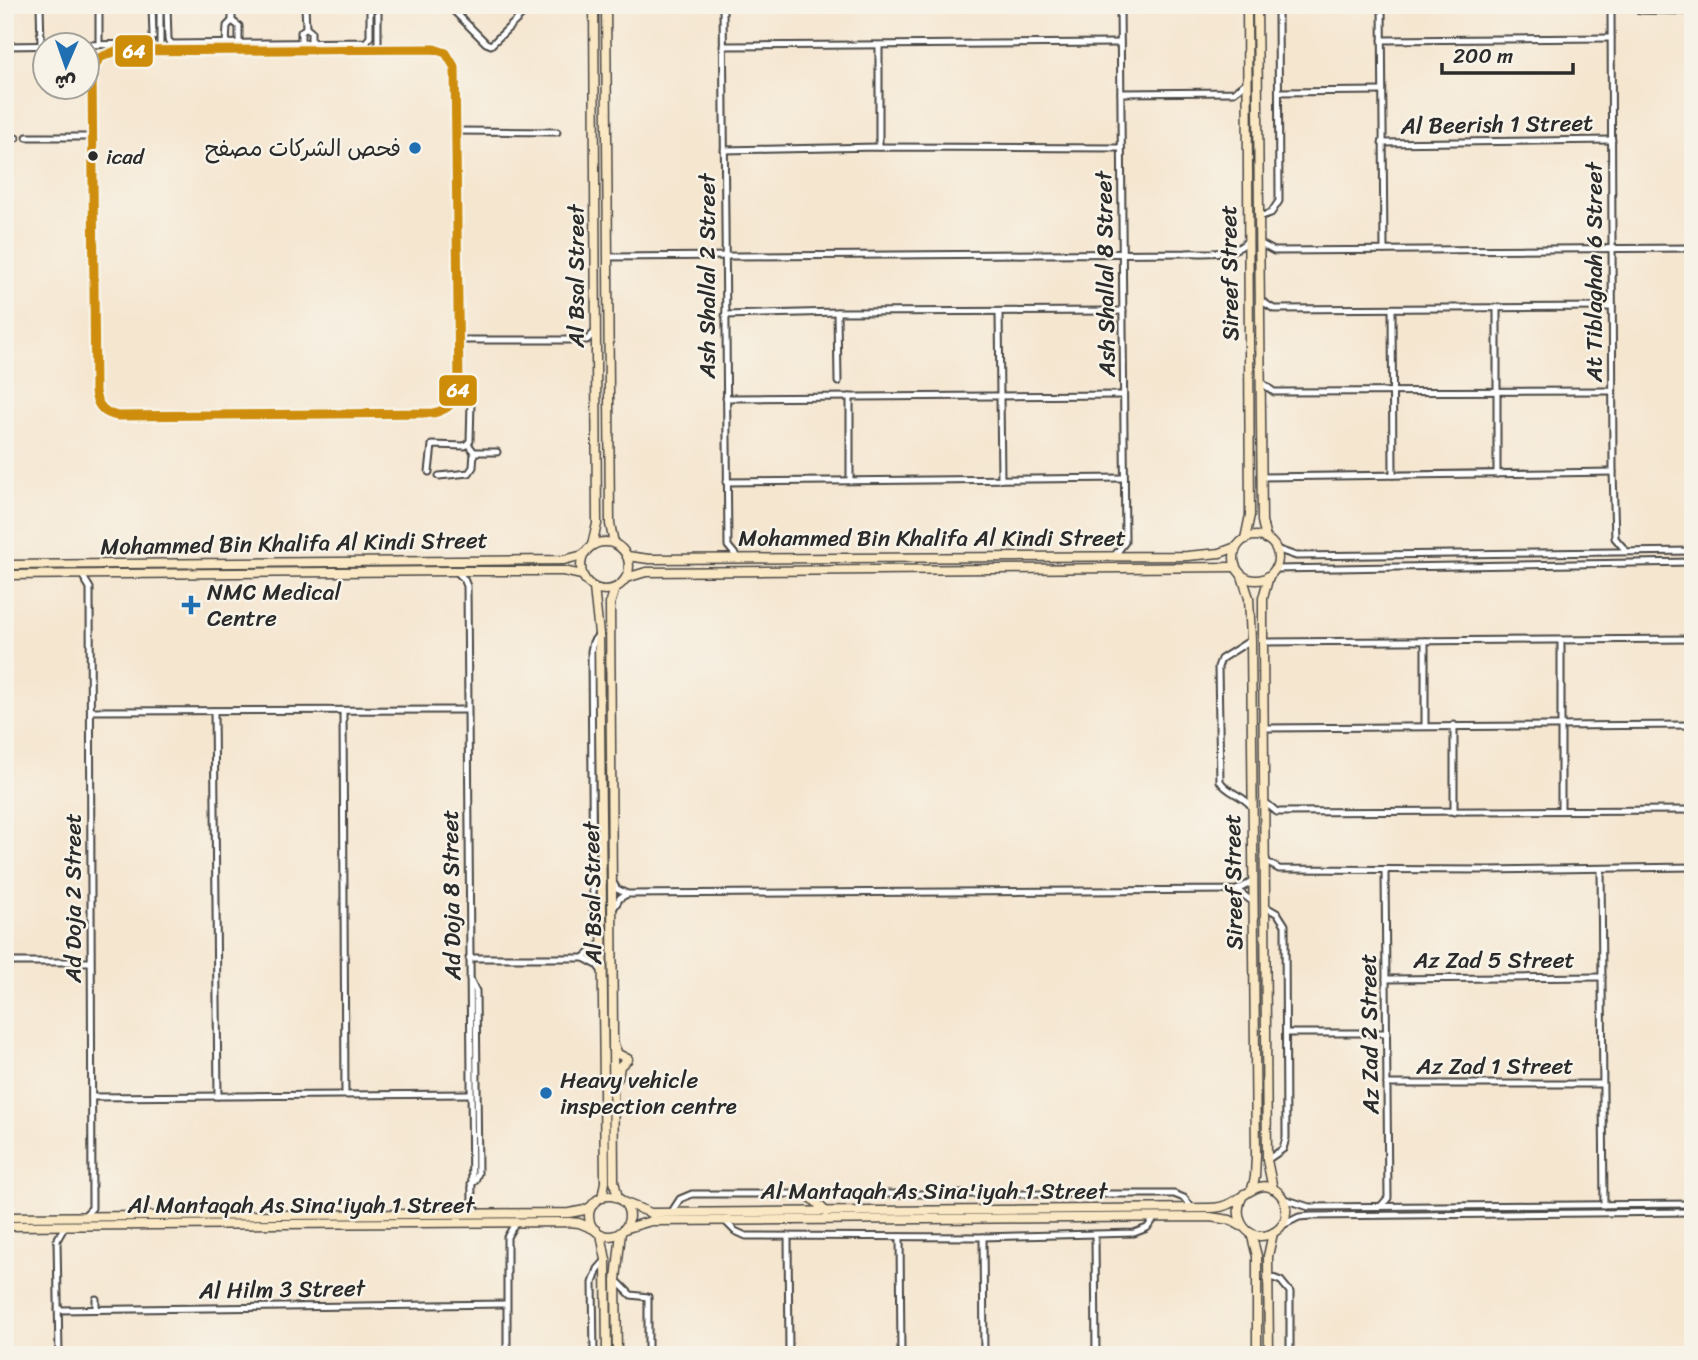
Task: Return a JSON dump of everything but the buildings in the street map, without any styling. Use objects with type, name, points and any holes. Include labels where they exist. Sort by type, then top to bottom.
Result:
[{"type":"main road","name":"Al Bsal Street","points":[[592,545],[597,524],[594,5]]},
{"type":"main road","name":"Al Bsal Street","points":[[606,5],[610,524],[614,543]]},
{"type":"main road","name":"Sireef Street","points":[[1245,539],[1250,515],[1247,5]]},
{"type":"main road","name":"Sireef Street","points":[[1257,5],[1262,521],[1266,539]]},
{"type":"main road","points":[[1252,537],[1266,539],[1276,549],[1278,562],[1272,573],[1256,581],[1242,576],[1235,567],[1236,547],[1252,537]]},
{"type":"main road","points":[[599,542],[614,543],[627,556],[629,570],[626,578],[615,588],[594,588],[582,575],[580,568],[583,555],[599,542]]},
{"type":"main road","name":"Mohammed Bin Khalifa Al Kindi Street","points":[[627,556],[649,559],[1140,556],[1205,555],[1236,547]]},
{"type":"main road","name":"Mohammed Bin Khalifa Al Kindi Street","points":[[5,565],[564,560],[583,555]]},
{"type":"main road","name":"Mohammed Bin Khalifa Al Kindi Street","points":[[626,578],[646,572],[1235,567]]},
{"type":"main road","name":"Mohammed Bin Khalifa Al Kindi Street","points":[[5,575],[568,571],[582,575]]},
{"type":"main road","name":"Sireef Street","points":[[1272,573],[1263,598],[1263,642],[1268,1160],[1273,1189]]},
{"type":"main road","name":"Sireef Street","points":[[1242,576],[1249,598],[1251,640],[1256,1155],[1255,1177],[1248,1191]]},
{"type":"main road","name":"Al Bsal Street","points":[[594,588],[599,635],[606,1182],[602,1198]]},
{"type":"main road","name":"Al Bsal Street","points":[[615,588],[610,604],[614,1181],[621,1200]]},
{"type":"main road","points":[[613,1041],[618,1054],[628,1059],[618,1070],[614,1094]]},
{"type":"main road","points":[[1248,1231],[1258,1235],[1273,1233],[1282,1225],[1287,1212],[1284,1199],[1273,1189],[1266,1187],[1248,1191],[1238,1208],[1238,1215],[1257,1252],[1258,1355]]},
{"type":"main road","name":"Al Mantaqah As Sina'iyah 1 Street","points":[[621,1200],[644,1212],[670,1213],[1192,1209],[1222,1207],[1248,1191]]},
{"type":"main road","points":[[802,1193],[826,1212]]},
{"type":"main road","points":[[607,1355],[606,1260],[590,1216],[592,1206],[602,1198],[621,1200],[629,1216],[622,1230],[616,1280],[617,1355]]},
{"type":"main road","name":"Al Mantaqah As Sina'iyah 1 Street","points":[[5,1217],[569,1213],[592,1206]]},
{"type":"main road","name":"Al Mantaqah As Sina'iyah 1 Street","points":[[622,1230],[650,1221],[1156,1217],[1222,1218],[1248,1231]]},
{"type":"main road","name":"Al Mantaqah As Sina'iyah 1 Street","points":[[5,1226],[569,1222],[598,1232]]},
{"type":"main road","points":[[598,1232],[611,1235],[622,1230]]},
{"type":"main road","points":[[1269,1355],[1268,1256],[1273,1233]]},
{"type":"street","points":[[40,5],[41,32]]},
{"type":"street","points":[[99,5],[99,32]]},
{"type":"street","points":[[102,44],[151,42],[152,5]]},
{"type":"street","points":[[160,5],[160,51]]},
{"type":"street","points":[[167,5],[169,43],[226,44],[368,41],[370,5]]},
{"type":"street","points":[[226,44],[227,26],[232,21],[232,5]]},
{"type":"street","points":[[305,5],[306,29]]},
{"type":"street","points":[[378,5],[378,49]]},
{"type":"street","points":[[448,5],[491,45],[532,5]]},
{"type":"street","points":[[454,12],[461,5]]},
{"type":"street","name":"Ash Shallal 2 Street","points":[[723,5],[728,546]]},
{"type":"street","name":"Ash Shallal 8 Street","points":[[1120,5],[1125,542]]},
{"type":"street","points":[[1259,218],[1271,213],[1279,201],[1278,5]]},
{"type":"street","points":[[1382,5],[1384,250]]},
{"type":"street","name":"At Tiblaghah 6 Street","points":[[1611,5],[1611,307],[1615,538]]},
{"type":"street","points":[[1639,10],[1693,11]]},
{"type":"street","points":[[232,21],[239,26],[239,44]]},
{"type":"street","points":[[301,43],[301,32],[306,29]]},
{"type":"street","points":[[306,29],[311,32],[311,43]]},
{"type":"street","points":[[1382,40],[1611,38]]},
{"type":"street","points":[[723,46],[1120,43]]},
{"type":"street","points":[[5,46],[32,45]]},
{"type":"street","points":[[879,46],[879,147]]},
{"type":"street","points":[[434,49],[450,56],[455,68],[459,386],[456,397],[444,410],[433,413],[118,416],[104,410],[97,402],[92,74],[96,61],[111,52],[160,51],[434,49]]},
{"type":"street","points":[[1121,93],[1234,92],[1247,82]]},
{"type":"street","points":[[1279,92],[1382,91]]},
{"type":"street","points":[[1234,92],[1247,102]]},
{"type":"street","points":[[456,131],[557,132]]},
{"type":"street","points":[[27,137],[93,137]]},
{"type":"street","points":[[5,138],[16,138]]},
{"type":"street","name":"Al Beerish 1 Street","points":[[1382,143],[1612,140]]},
{"type":"street","points":[[724,150],[879,147],[1121,148]]},
{"type":"street","points":[[608,257],[725,258],[1233,251],[1248,240]]},
{"type":"street","points":[[1259,243],[1274,251],[1693,248]]},
{"type":"street","points":[[1233,251],[1248,258]]},
{"type":"street","points":[[1259,262],[1274,251]]},
{"type":"street","points":[[1260,299],[1274,309],[1611,307]]},
{"type":"street","points":[[1497,308],[1497,474]]},
{"type":"street","points":[[1260,319],[1274,309]]},
{"type":"street","points":[[1392,309],[1392,475]]},
{"type":"street","points":[[725,315],[837,312],[1123,312]]},
{"type":"street","points":[[837,312],[838,382]]},
{"type":"street","points":[[999,313],[1001,479]]},
{"type":"street","points":[[458,340],[587,340],[596,331]]},
{"type":"street","points":[[587,340],[596,349]]},
{"type":"street","points":[[1261,382],[1274,392],[1612,391]]},
{"type":"street","points":[[439,475],[469,473],[473,467],[474,452],[468,444],[471,404],[468,395],[459,386]]},
{"type":"street","points":[[1261,404],[1274,392]]},
{"type":"street","points":[[456,397],[468,395]]},
{"type":"street","points":[[726,398],[1123,395]]},
{"type":"street","points":[[850,397],[850,480]]},
{"type":"street","points":[[429,472],[432,445],[468,444]]},
{"type":"street","points":[[474,452],[497,452]]},
{"type":"street","points":[[1262,477],[1613,472]]},
{"type":"street","points":[[726,482],[1124,478]]},
{"type":"street","points":[[1606,552],[1615,538],[1626,551]]},
{"type":"street","points":[[1114,556],[1125,542],[1132,552],[1140,556]]},
{"type":"street","points":[[717,558],[728,546],[739,558]]},
{"type":"street","points":[[1276,549],[1296,556],[1693,551]]},
{"type":"street","points":[[1272,573],[1693,562]]},
{"type":"street","points":[[455,571],[467,586],[477,571]]},
{"type":"street","points":[[80,573],[90,588]]},
{"type":"street","points":[[90,588],[99,573]]},
{"type":"street","name":"Ad Doja 8 Street","points":[[467,586],[472,1204]]},
{"type":"street","name":"Ad Doja 2 Street","points":[[90,588],[92,1208]]},
{"type":"street","points":[[1263,642],[1693,639]]},
{"type":"street","points":[[1251,640],[1220,659],[1218,730],[1221,784],[1245,799],[1252,807]]},
{"type":"street","points":[[1425,641],[1425,725]]},
{"type":"street","points":[[1561,641],[1561,810]]},
{"type":"street","points":[[91,711],[467,710]]},
{"type":"street","points":[[214,711],[218,1096]]},
{"type":"street","points":[[343,711],[345,1094]]},
{"type":"street","points":[[1264,727],[1693,724]]},
{"type":"street","points":[[1454,725],[1454,812]]},
{"type":"street","points":[[1265,802],[1277,812],[1693,810]]},
{"type":"street","points":[[1265,824],[1277,812]]},
{"type":"street","points":[[1266,859],[1279,869]]},
{"type":"street","points":[[1266,881],[1269,873],[1279,869],[1385,871],[1693,867]]},
{"type":"street","points":[[1601,869],[1604,1205]]},
{"type":"street","name":"Az Zad 2 Street","points":[[1385,871],[1388,1198]]},
{"type":"street","points":[[612,881],[617,889],[627,894],[1237,890],[1252,882]]},
{"type":"street","points":[[1237,890],[1252,902]]},
{"type":"street","points":[[612,910],[620,898],[627,894]]},
{"type":"street","points":[[1266,907],[1278,914],[1285,925],[1287,1033],[1286,1138],[1283,1149],[1268,1160]]},
{"type":"street","points":[[584,958],[602,942]]},
{"type":"street","points":[[469,958],[584,958],[597,965],[603,973]]},
{"type":"street","points":[[5,962],[90,962]]},
{"type":"street","name":"Az Zad 5 Street","points":[[1386,979],[1602,977]]},
{"type":"street","points":[[470,979],[475,991],[478,1174],[471,1184]]},
{"type":"street","points":[[1287,1033],[1387,1033]]},
{"type":"street","name":"Az Zad 1 Street","points":[[1387,1084],[1602,1084]]},
{"type":"street","points":[[92,1097],[471,1094]]},
{"type":"street","points":[[670,1213],[680,1199],[689,1194],[802,1193],[1174,1194],[1184,1198],[1192,1209]]},
{"type":"street","points":[[1381,1206],[1388,1198],[1401,1206]]},
{"type":"street","points":[[1284,1199],[1309,1207],[1693,1204]]},
{"type":"street","points":[[461,1214],[472,1204],[482,1214]]},
{"type":"street","points":[[83,1217],[92,1208],[104,1217]]},
{"type":"street","points":[[1282,1225],[1299,1217],[1311,1216],[1693,1212]]},
{"type":"street","points":[[726,1221],[735,1231],[746,1236],[983,1237],[1140,1232],[1156,1217]]},
{"type":"street","points":[[507,1355],[506,1237],[516,1222]]},
{"type":"street","points":[[496,1223],[506,1237]]},
{"type":"street","points":[[48,1226],[57,1240]]},
{"type":"street","points":[[59,1355],[57,1240],[65,1226]]},
{"type":"street","points":[[1095,1235],[1096,1355]]},
{"type":"street","points":[[788,1236],[789,1355]]},
{"type":"street","points":[[900,1237],[901,1355]]},
{"type":"street","points":[[983,1237],[984,1355]]},
{"type":"street","points":[[594,1355],[593,1283],[598,1269],[606,1260]]},
{"type":"street","points":[[1268,1276],[1281,1281],[1290,1292],[1290,1355]]},
{"type":"street","points":[[616,1280],[631,1295],[648,1297],[648,1355]]},
{"type":"street","points":[[96,1298],[96,1309]]},
{"type":"street","name":"Al Hilm 3 Street","points":[[58,1310],[506,1304]]},
{"type":"transit line","name":"64","points":[[434,49],[446,53],[455,68],[459,386],[451,404],[433,413],[118,416],[102,408],[95,392],[92,74],[99,58],[116,51],[434,49]]},
{"type":"place","name":"فحص الشركات مصفح","points":[[415,148]]},
{"type":"place","name":"icad","points":[[93,156]]},
{"type":"place","name":"NMC Medical Centre","points":[[191,605]]},
{"type":"place","name":"Heavy vehicle inspection centre","points":[[546,1093]]}]
